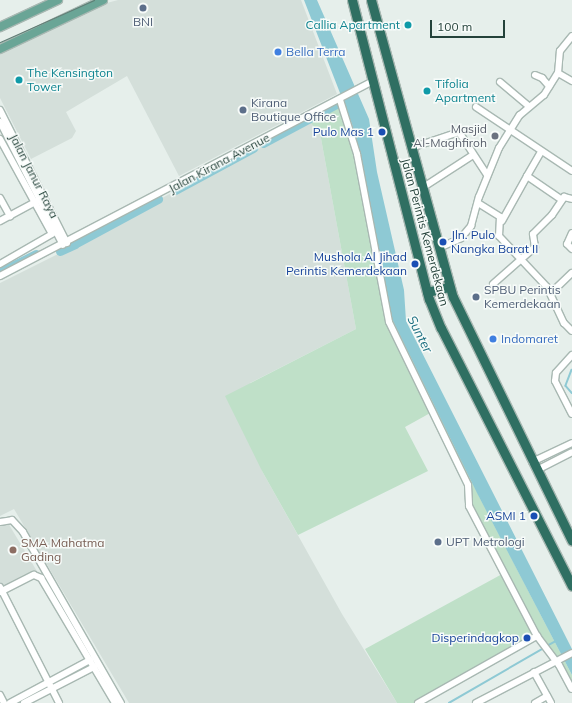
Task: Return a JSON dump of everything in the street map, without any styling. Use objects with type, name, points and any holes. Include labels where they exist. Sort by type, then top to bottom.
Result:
[{"type":"highway","name":"Jalan Perintis Kemerdekaan","points":[[352,0],[371,82],[427,292],[441,328],[572,586]]},
{"type":"highway","name":"Jalan Perintis Kemerdekaan","points":[[371,0],[449,287],[463,323],[572,542]]},
{"type":"highway","points":[[427,292],[449,287]]},
{"type":"main road","points":[[0,27],[58,0]]},
{"type":"main road","points":[[0,49],[98,1]]},
{"type":"street","points":[[439,248],[465,235],[471,226],[487,175],[499,148],[510,130],[529,106],[539,100],[558,73],[560,52],[572,36]]},
{"type":"street","points":[[558,73],[572,81]]},
{"type":"street","points":[[535,75],[542,78],[549,86]]},
{"type":"street","name":"Jalan Kirana Avenue","points":[[0,276],[65,244],[371,82]]},
{"type":"street","points":[[500,82],[529,106]]},
{"type":"street","points":[[340,99],[357,154],[389,322],[468,485],[469,506],[537,637],[555,659],[572,689]]},
{"type":"street","points":[[476,107],[541,152],[572,171]]},
{"type":"street","name":"Jalan Janur Raya","points":[[0,110],[39,201]]},
{"type":"street","name":"Jalan Janur Raya","points":[[0,122],[39,201],[65,244]]},
{"type":"street","points":[[411,148],[459,132],[487,175]]},
{"type":"street","points":[[0,139],[39,201],[52,234],[51,238],[0,264]]},
{"type":"street","points":[[541,152],[502,222],[500,236],[551,293],[560,316],[572,331]]},
{"type":"street","points":[[422,188],[473,155]]},
{"type":"street","points":[[528,176],[562,200]]},
{"type":"street","points":[[493,284],[536,246],[532,239],[533,234],[566,195],[572,199]]},
{"type":"street","points":[[0,198],[10,216]]},
{"type":"street","points":[[0,221],[39,201]]},
{"type":"street","points":[[478,203],[496,213],[502,222]]},
{"type":"street","points":[[572,233],[567,244],[572,249]]},
{"type":"street","points":[[551,293],[572,273]]},
{"type":"street","points":[[572,355],[555,377],[556,385],[572,414]]},
{"type":"street","points":[[534,466],[572,443]]},
{"type":"street","points":[[534,466],[572,452]]},
{"type":"street","points":[[0,522],[12,520],[23,532],[121,703]]},
{"type":"street","points":[[59,703],[1,590],[34,575],[41,578],[115,703]]},
{"type":"street","points":[[418,703],[537,637]]},
{"type":"street","points":[[476,703],[488,700],[555,659],[572,653]]},
{"type":"street","points":[[24,703],[90,660]]},
{"type":"street","points":[[10,703],[94,667]]},
{"type":"street","points":[[534,672],[551,703]]},
{"type":"street","points":[[0,695],[4,703]]},
{"type":"street","points":[[535,703],[547,696]]},
{"type":"shaded area","points":[[118,0],[301,0],[337,94],[179,176],[127,76],[66,112],[76,131],[72,138],[31,159],[0,98],[0,52],[92,7]]},
{"type":"shaded area","points":[[307,119],[320,133],[356,329],[250,383],[262,471],[342,614],[397,703],[129,703],[14,509],[0,516],[0,283],[76,245]]},
{"type":"shaded area","name":"SMA Mahatma Gading","points":[[8,523],[38,573],[0,591],[0,525]]},
{"type":"green space","points":[[340,102],[362,174],[391,317],[481,500],[572,675],[572,687],[536,636],[418,703],[397,703],[365,649],[504,573],[469,506],[469,490],[432,412],[405,427],[428,471],[298,535],[262,471],[225,396],[356,329],[320,133],[307,119]]},
{"type":"water","points":[[304,0],[317,0],[369,119],[377,172],[404,290],[406,321],[572,649],[572,675],[477,493],[391,317],[352,124]]},
{"type":"waterway","points":[[263,143],[338,103]]},
{"type":"waterway","points":[[175,190],[253,148]]},
{"type":"waterway","points":[[78,242],[158,199]]},
{"type":"waterway","points":[[60,251],[75,244]]},
{"type":"waterway","points":[[0,272],[36,254]]},
{"type":"waterway","points":[[572,370],[566,386],[572,393]]},
{"type":"waterway","points":[[547,646],[556,641]]},
{"type":"waterway","points":[[449,703],[544,648]]},
{"type":"tram line","points":[[0,42],[94,0]]},
{"type":"place","name":"BNI","points":[[143,8]]},
{"type":"place","name":"Callia Apartment","points":[[408,25]]},
{"type":"place","name":"Bella Terra","points":[[278,52]]},
{"type":"place","name":"The Kensington Tower","points":[[19,80]]},
{"type":"place","name":"Tifolia Apartment","points":[[427,91]]},
{"type":"place","name":"Kirana Boutique Office","points":[[243,110]]},
{"type":"place","name":"Pulo Mas 1","points":[[382,132]]},
{"type":"place","name":"Masjid Al-Maghfiroh","points":[[495,136]]},
{"type":"place","name":"Jln. Pulo Nangka Barat II","points":[[443,242]]},
{"type":"place","name":"Mushola Al Jihad Perintis Kemerdekaan","points":[[415,264]]},
{"type":"place","name":"SPBU Perintis Kemerdekaan","points":[[476,297]]},
{"type":"place","name":"Indomaret","points":[[493,339]]},
{"type":"place","name":"ASMI 1","points":[[534,516]]},
{"type":"place","name":"UPT Metrologi","points":[[438,542]]},
{"type":"place","name":"SMA Mahatma Gading","points":[[13,550]]},
{"type":"place","name":"Disperindagkop","points":[[527,638]]},
{"type":"water label","name":"Sunter","points":[[420,334]]}]
